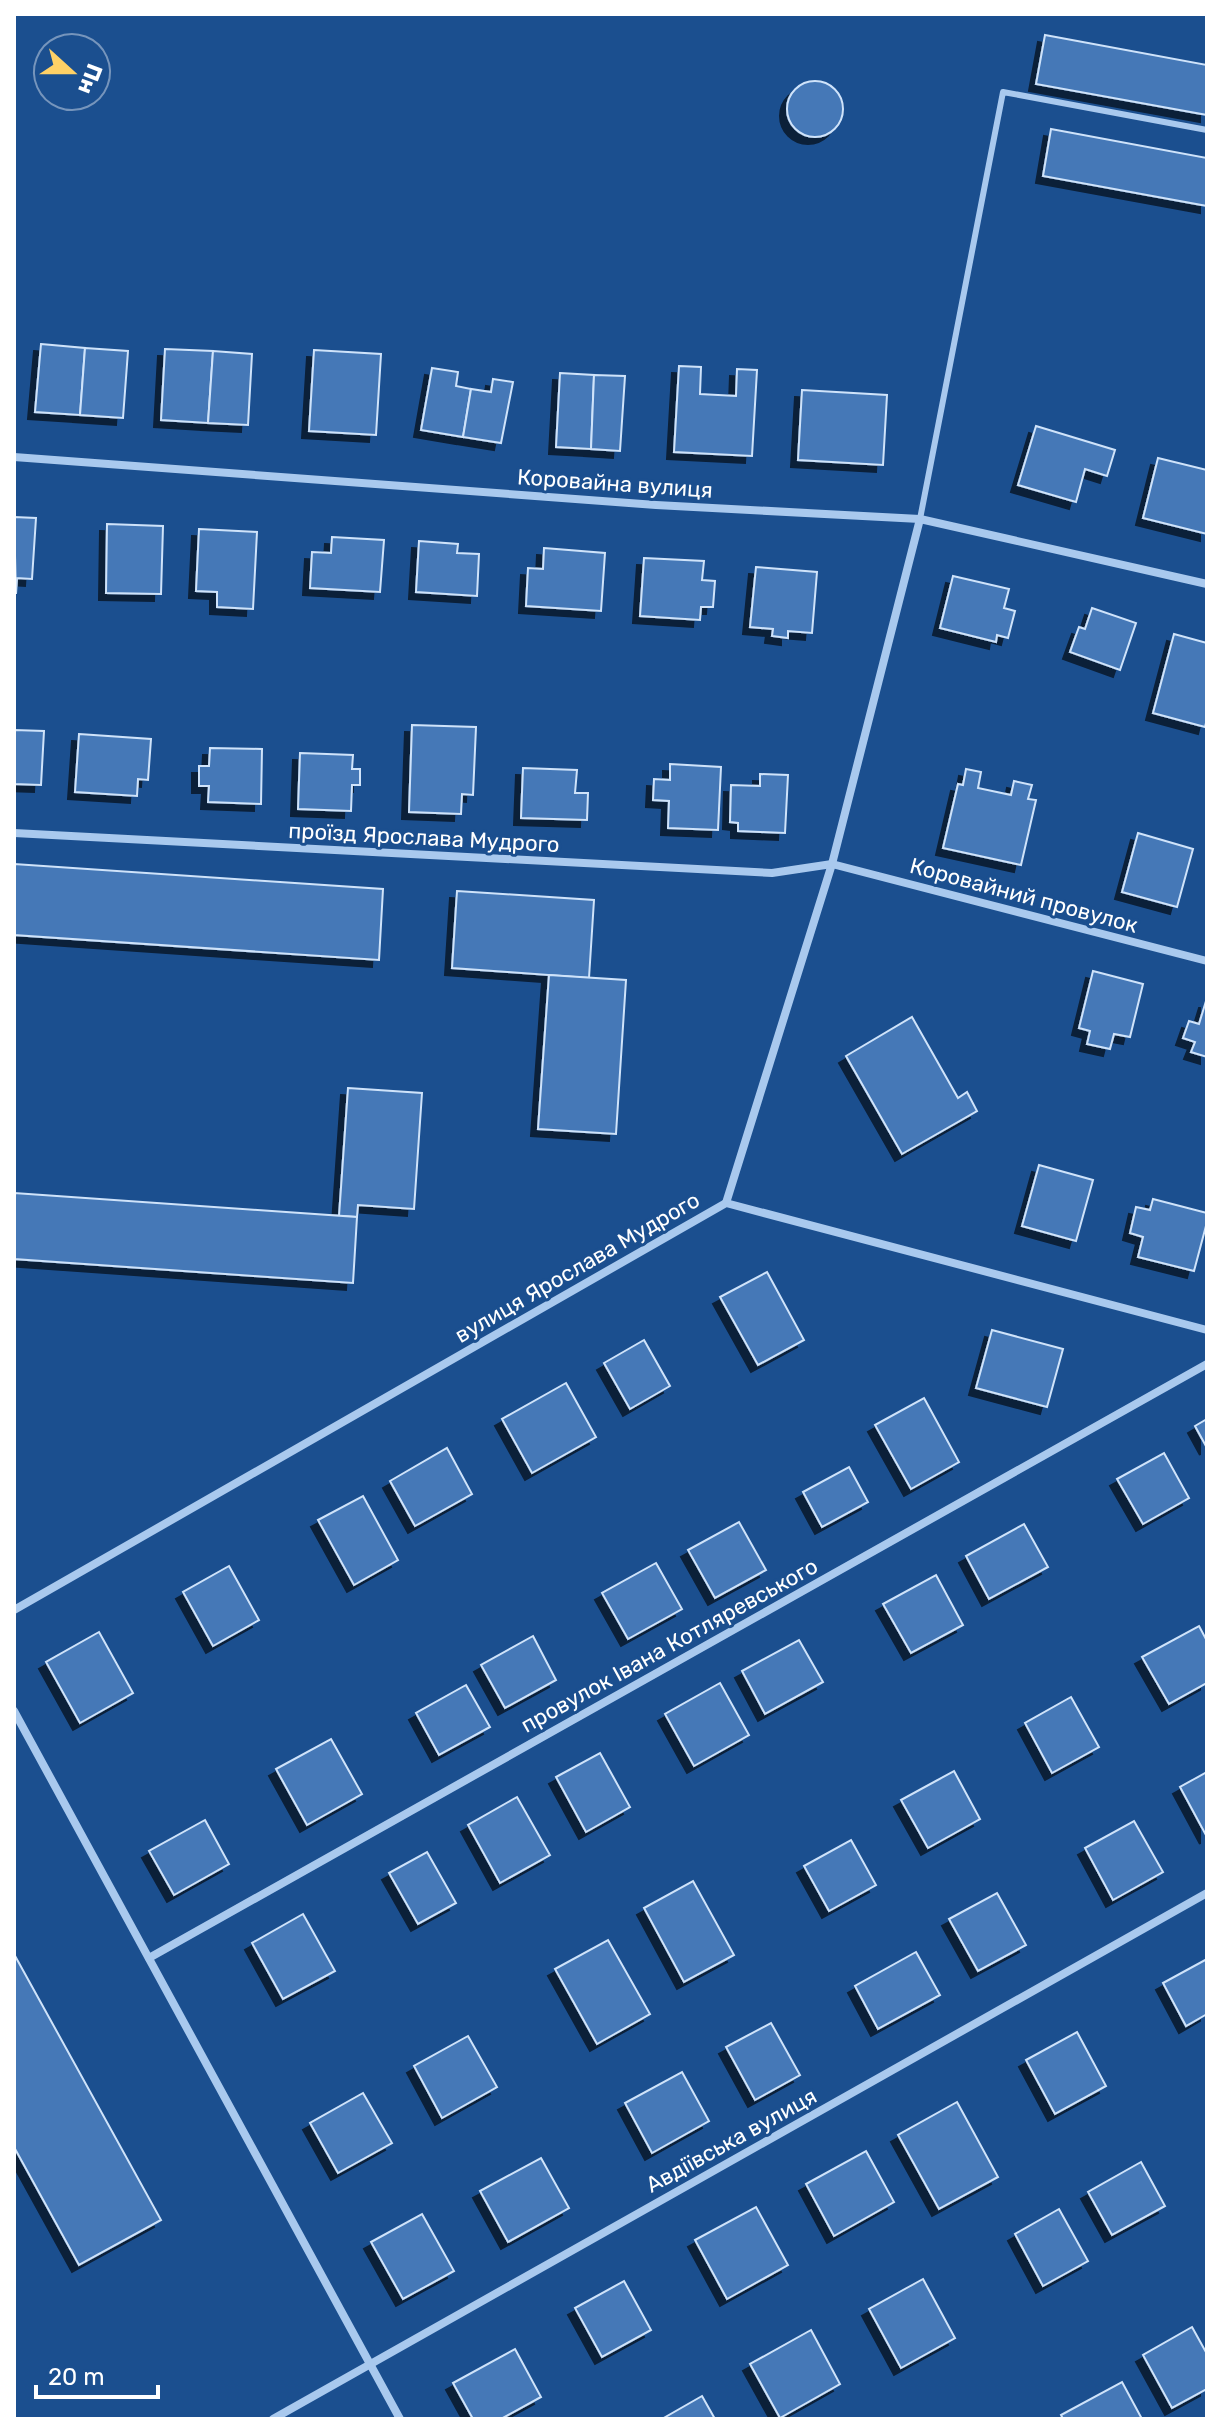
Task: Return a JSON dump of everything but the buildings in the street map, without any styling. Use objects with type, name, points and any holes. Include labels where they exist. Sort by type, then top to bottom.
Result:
[{"type":"street","name":"Коровайна вулиця","points":[[14,457],[640,504],[920,519],[1207,584]]},
{"type":"street","points":[[726,1203],[832,864],[920,519]]},
{"type":"street","name":"проїзд Ярослава Мудрого","points":[[14,833],[772,873],[832,864]]},
{"type":"street","name":"Коровайний провулок","points":[[832,864],[1207,961]]},
{"type":"street","name":"вулиця Ярослава Мудрого","points":[[14,1610],[726,1203],[1207,1330]]},
{"type":"street","name":"провулок Івана Котляревського","points":[[149,1958],[1207,1364]]},
{"type":"street","points":[[14,1711],[400,2419]]},
{"type":"street","name":"Авдіївська вулиця","points":[[273,2419],[1207,1893]]},
{"type":"lane","points":[[920,519],[1003,92],[1207,130]]}]
